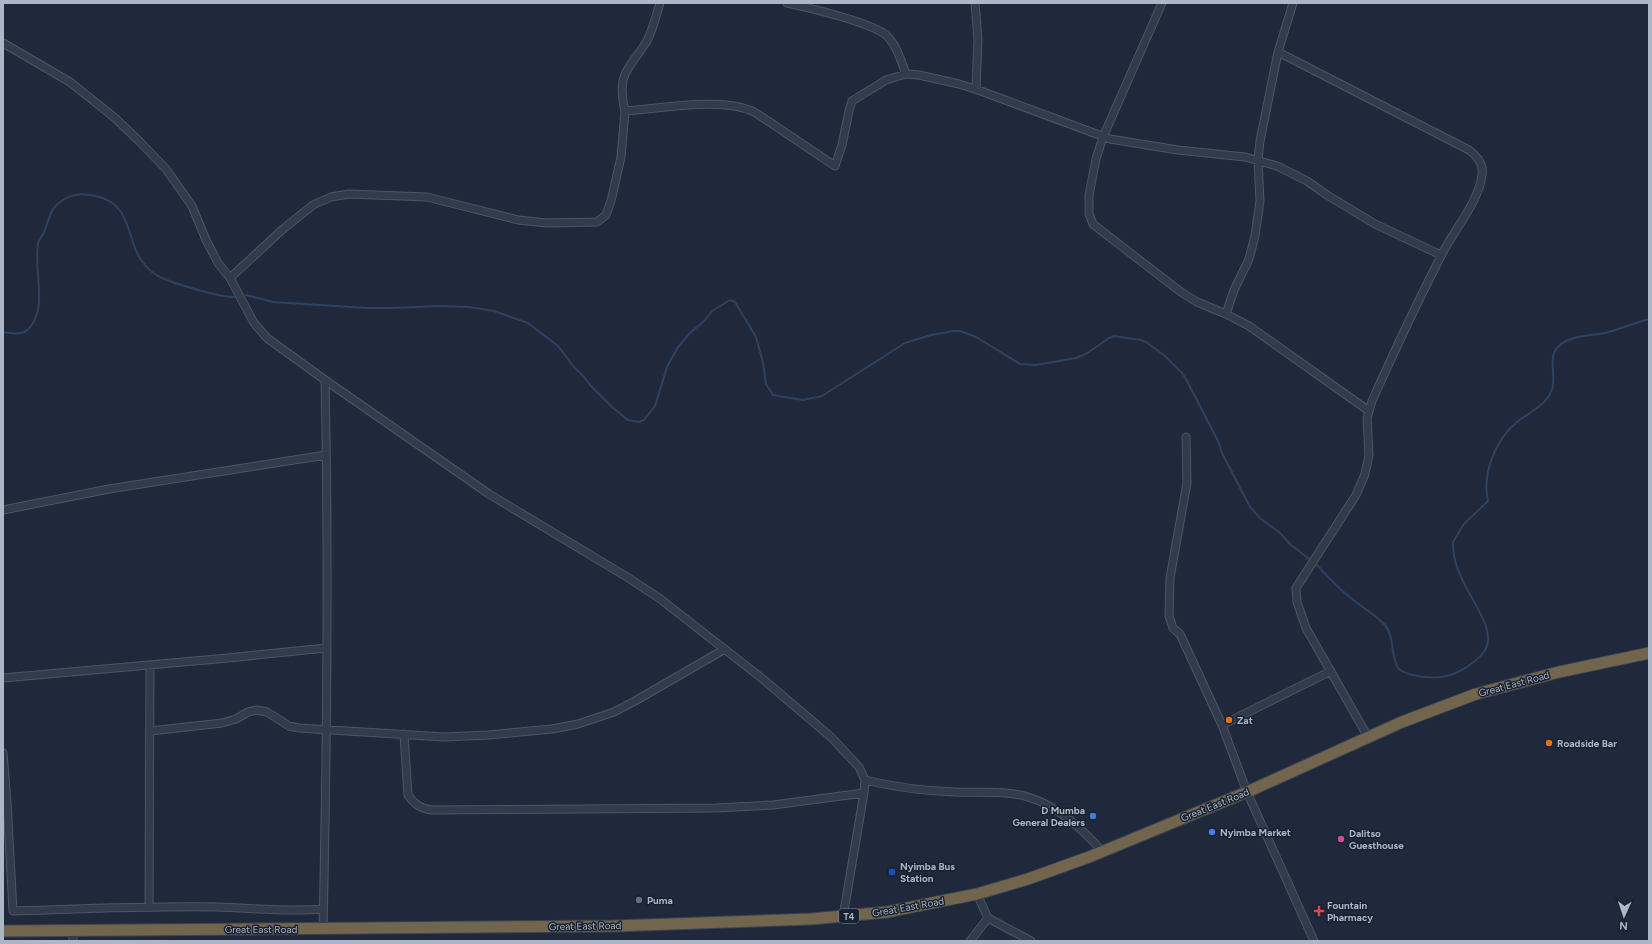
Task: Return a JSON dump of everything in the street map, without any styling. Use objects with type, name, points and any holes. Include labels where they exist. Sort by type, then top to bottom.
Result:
[{"type":"highway","name":"Great East Road","points":[[3,931],[73,936],[323,929],[614,926],[811,919],[887,912],[977,894],[1028,879],[1103,852],[1247,792],[1368,737],[1476,694],[1559,672],[1649,652]]},
{"type":"street","points":[[230,278],[283,229],[313,205],[339,195],[349,194],[427,197],[518,220],[547,223],[597,222],[606,215],[611,201],[621,157],[625,111],[622,91],[623,79],[627,69],[651,32],[660,3]]},
{"type":"street","points":[[787,3],[867,25],[886,35],[894,44],[906,74]]},
{"type":"street","points":[[975,3],[978,40],[976,89]]},
{"type":"street","points":[[1162,3],[1102,137],[1089,195],[1089,214],[1093,224],[1181,292],[1197,302],[1240,320],[1369,411]]},
{"type":"street","points":[[1226,314],[1249,259],[1255,236],[1260,201],[1258,160],[1260,141],[1278,52],[1293,3]]},
{"type":"street","points":[[3,43],[70,82],[114,118],[166,169],[192,206],[206,240],[218,263],[230,278],[254,323],[267,338],[324,380],[489,494],[627,577],[659,598],[725,649],[831,737],[859,767],[865,780],[843,917]]},
{"type":"street","points":[[1278,52],[1469,150],[1481,163],[1482,172],[1478,188],[1472,202],[1441,255],[1372,401],[1367,418],[1369,455],[1365,474],[1356,495],[1296,588],[1297,602],[1306,628],[1368,737]]},
{"type":"street","points":[[625,111],[698,105],[720,105],[746,108],[756,113],[835,166],[842,144],[852,101],[886,80],[906,74],[934,78],[976,89],[1102,137],[1130,143],[1233,155],[1258,160],[1297,175],[1375,224],[1441,255]]},
{"type":"street","points":[[323,929],[326,648],[326,455],[324,380]]},
{"type":"street","points":[[1186,437],[1187,482],[1170,578],[1169,616],[1173,628],[1180,634],[1222,725],[1247,792],[1314,941]]},
{"type":"street","points":[[3,510],[109,489],[326,455]]},
{"type":"street","points":[[3,678],[326,648]]},
{"type":"street","points":[[150,731],[222,723],[236,719],[248,712],[257,710],[267,712],[289,726],[325,730],[444,737],[488,735],[552,729],[578,724],[614,712],[725,649]]},
{"type":"street","points":[[149,907],[150,665]]},
{"type":"street","points":[[1222,725],[1331,671]]},
{"type":"street","points":[[404,734],[408,795],[413,802],[424,809],[485,810],[716,808],[773,805],[864,793]]},
{"type":"street","points":[[3,753],[13,911],[149,907],[218,907],[297,911],[323,909]]},
{"type":"street","points":[[865,780],[932,791],[1014,794],[1028,797],[1061,813],[1087,835],[1103,852]]},
{"type":"street","points":[[977,894],[988,918],[1031,941]]},
{"type":"street","points":[[970,941],[988,918]]},
{"type":"waterway","points":[[3,332],[21,333],[29,329],[32,325],[38,310],[39,301],[37,257],[38,242],[44,232],[51,213],[61,201],[70,196],[84,194],[96,196],[109,201],[118,208],[124,216],[139,257],[148,269],[156,275],[197,290],[229,297],[236,297]]},
{"type":"waterway","points":[[246,295],[273,302],[366,308],[439,306],[469,307],[494,311],[528,323],[558,346],[574,367],[612,407],[628,420],[639,422],[644,420],[655,406],[667,367],[678,347],[712,311],[730,300],[735,302],[756,337],[763,363],[766,384],[773,395],[803,400],[822,396],[905,343],[931,335],[960,331],[976,337],[1020,364],[1036,365],[1076,358],[1086,354],[1114,336],[1141,340],[1165,356],[1186,379],[1250,507],[1261,519],[1279,532],[1290,544],[1309,559]]},
{"type":"waterway","points":[[1317,565],[1343,591],[1385,625],[1390,635],[1394,659],[1399,669],[1402,671],[1430,678],[1446,676],[1460,671],[1475,661],[1482,655],[1487,647],[1488,637],[1483,619],[1457,568],[1453,551],[1453,542],[1464,524],[1488,501],[1487,480],[1489,469],[1492,458],[1502,438],[1509,429],[1541,405],[1548,397],[1553,386],[1553,356],[1559,346],[1564,342],[1581,336],[1605,333],[1649,319]]},
{"type":"place","name":"Zat","points":[[1229,720]]},
{"type":"place","name":"Roadside Bar","points":[[1549,743]]},
{"type":"place","name":"D Mumba General Dealers","points":[[1093,816]]},
{"type":"place","name":"Nyimba Market","points":[[1212,832]]},
{"type":"place","name":"Dalitso Guesthouse","points":[[1341,839]]},
{"type":"place","name":"Nyimba Bus Station","points":[[892,872]]},
{"type":"place","name":"Puma","points":[[639,900]]},
{"type":"place","name":"Fountain Pharmacy","points":[[1319,911]]}]
